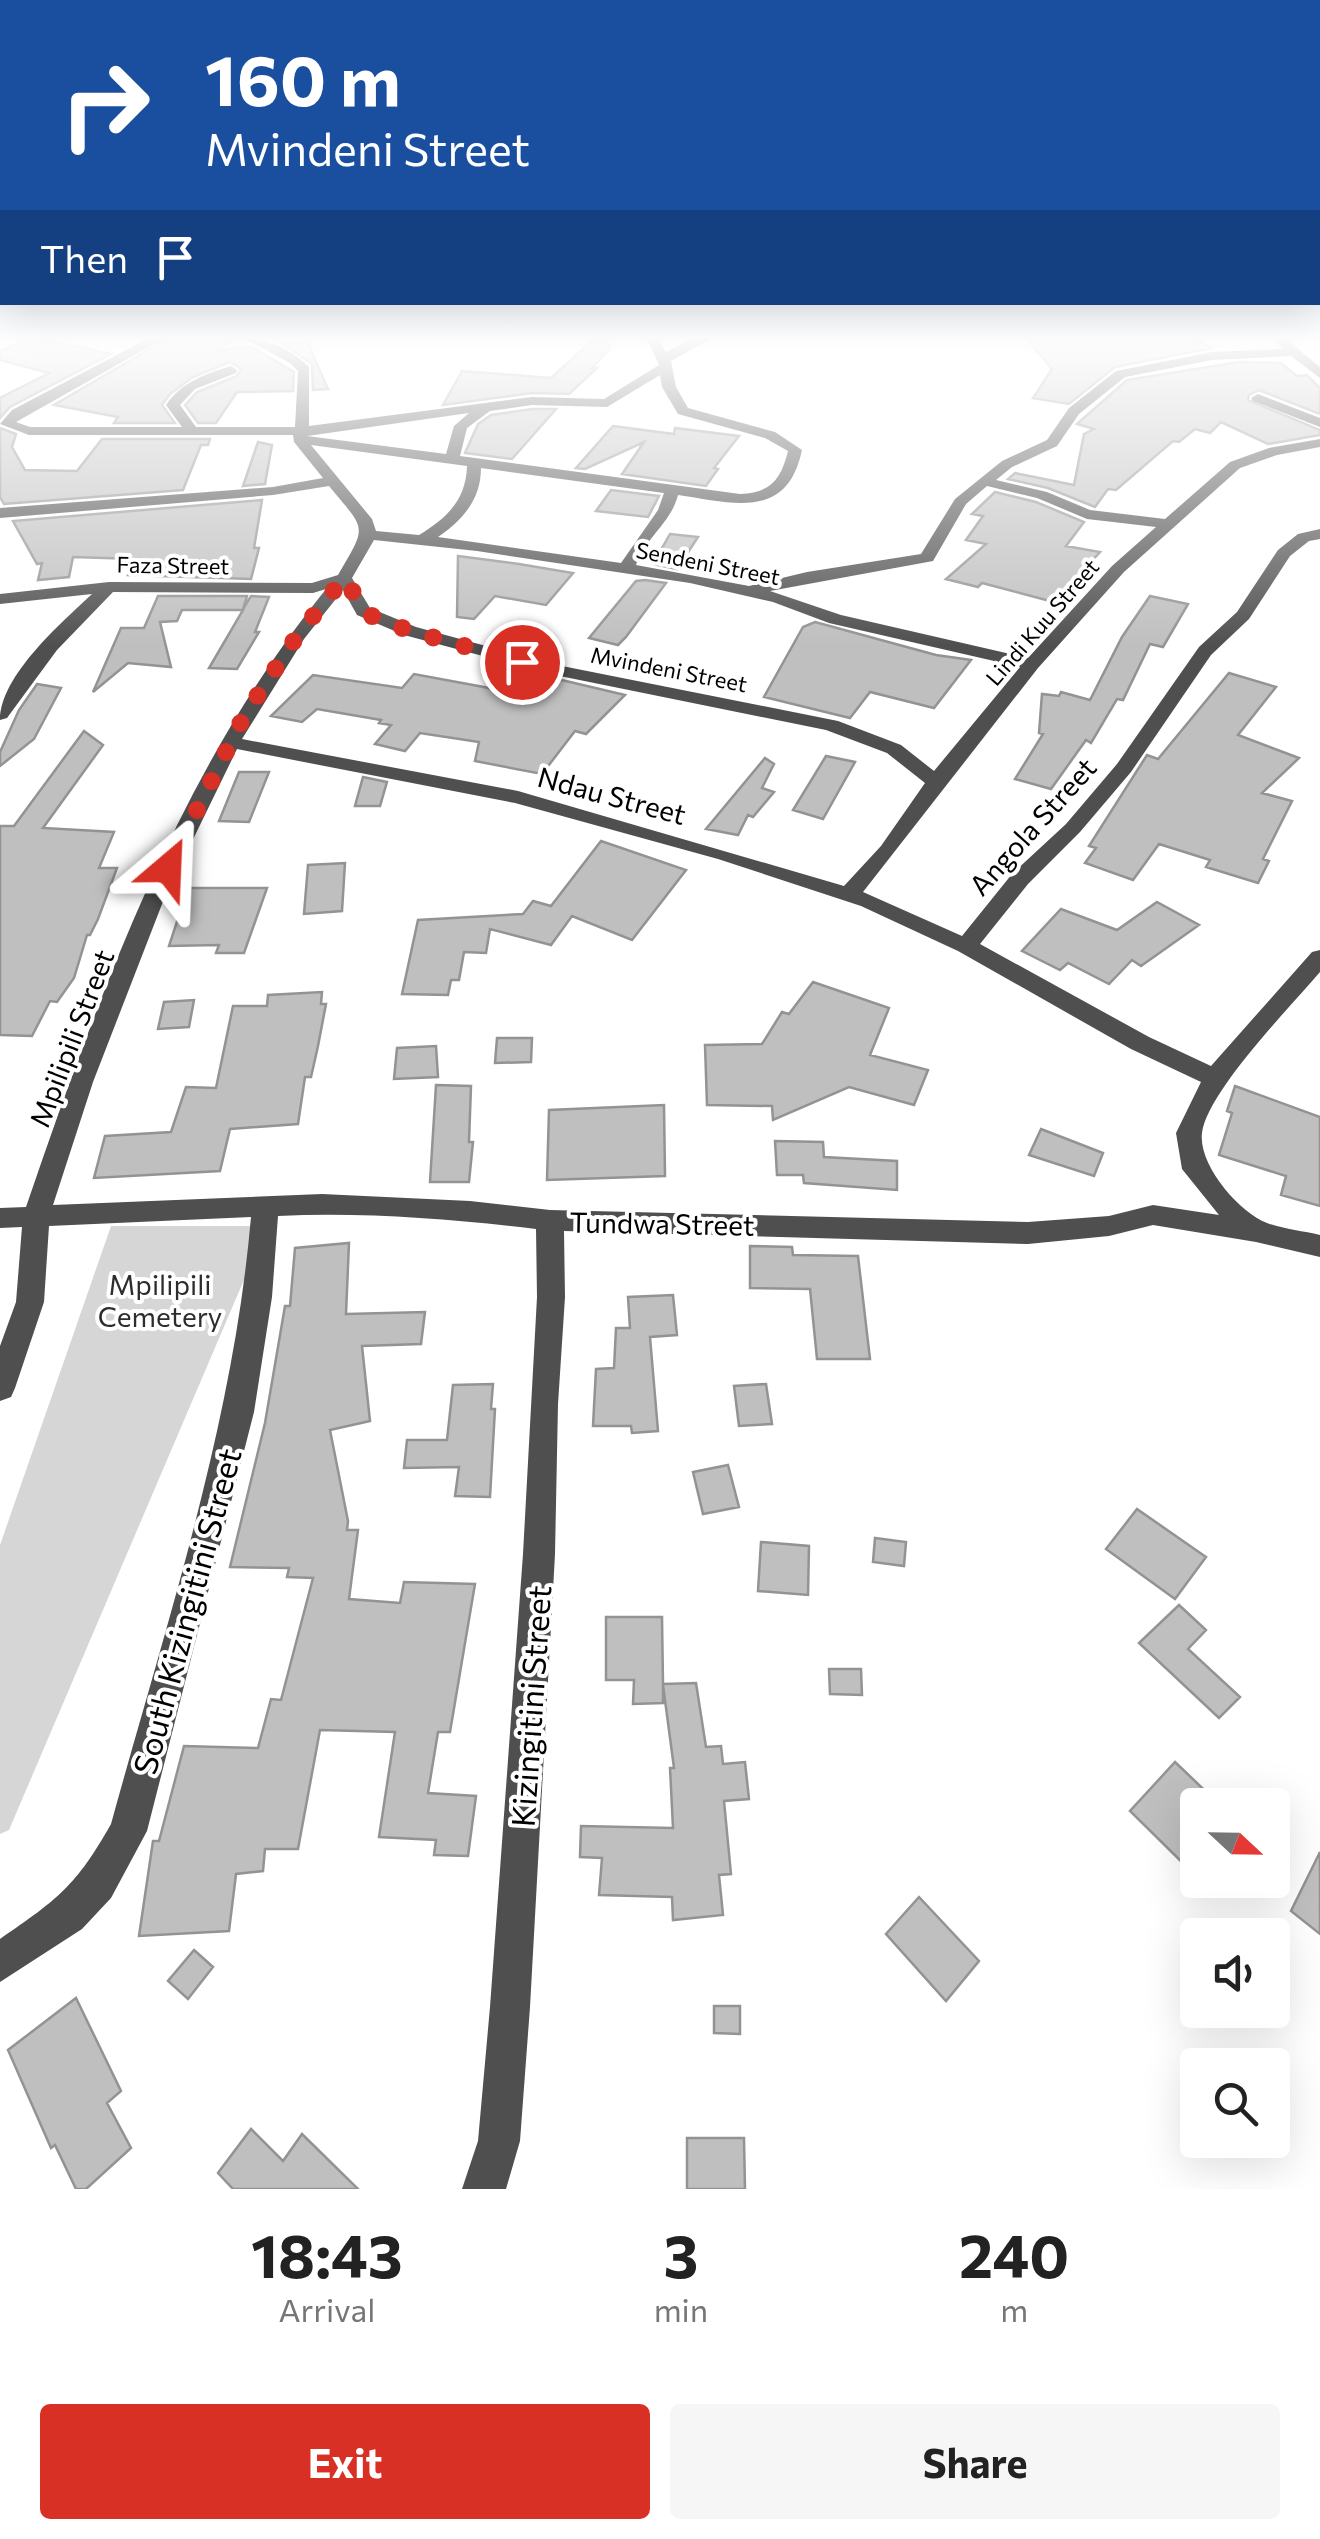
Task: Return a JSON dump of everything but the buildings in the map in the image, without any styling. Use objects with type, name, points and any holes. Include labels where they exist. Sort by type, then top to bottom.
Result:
[{"type":"street","points":[[306,441],[331,481],[367,522],[369,535]]},
{"type":"street","points":[[341,441],[451,461],[764,499],[784,483],[795,450],[783,441]]},
{"type":"street","points":[[451,461],[457,441]]},
{"type":"street","points":[[749,591],[807,576],[927,558],[960,502],[1007,464],[1052,441]]},
{"type":"street","name":"Lindi Kuu Street","points":[[848,895],[888,850],[936,782],[1032,664],[1118,569],[1235,465],[1274,451],[1320,443]]},
{"type":"street","points":[[424,539],[465,506],[475,481],[474,464]]},
{"type":"street","points":[[0,513],[240,494],[331,481]]},
{"type":"street","points":[[983,481],[1042,496],[1086,514],[1171,524]]},
{"type":"street","points":[[627,570],[640,539],[667,510],[672,490]]},
{"type":"street","name":"Angola Street","points":[[966,946],[1020,879],[1074,828],[1124,768],[1205,651],[1244,615],[1284,553],[1304,538],[1320,534]]},
{"type":"street","name":"Sendeni Street","points":[[369,535],[424,539],[749,591],[908,638],[1032,664]]},
{"type":"street","name":"Mpilipili Street","points":[[0,1388],[30,1302],[36,1217],[81,1082],[153,899],[230,742],[297,636],[344,578],[369,535]]},
{"type":"street","name":"Faza Street","points":[[0,599],[109,587],[313,588],[344,578]]},
{"type":"street","name":"Mvindeni Street","points":[[344,578],[364,612],[410,631],[550,669],[831,724],[894,749],[936,782]]},
{"type":"street","points":[[0,714],[24,676],[109,587]]},
{"type":"street","points":[[46,652],[56,604],[53,592]]},
{"type":"street","name":"Ndau Street","points":[[230,742],[518,798],[725,855],[902,914],[966,946]]},
{"type":"street","points":[[966,946],[1140,1043],[1215,1078]]},
{"type":"street","points":[[1256,1231],[1216,1197],[1195,1169],[1189,1133],[1215,1078],[1320,957]]},
{"type":"street","name":"Tundwa Street","points":[[0,1218],[265,1206],[414,1208],[550,1220],[1028,1232],[1109,1226],[1152,1215],[1256,1231],[1320,1246]]},
{"type":"street","name":"South Kizingitini Street","points":[[0,1962],[68,1915],[98,1886],[128,1830],[239,1412],[258,1296],[265,1206]]},
{"type":"street","name":"Kizingitini Street","points":[[484,2189],[498,2141],[510,2007],[539,1554],[543,1404],[551,1297],[550,1220]]},
{"type":"green space","name":"Mpilipili Cemetery","points":[[111,1226],[267,1226],[9,1830],[0,1834],[0,1545]]},
{"type":"route","points":[[168,868],[244,716],[297,636],[344,578],[367,614],[410,631],[522,662]]}]
